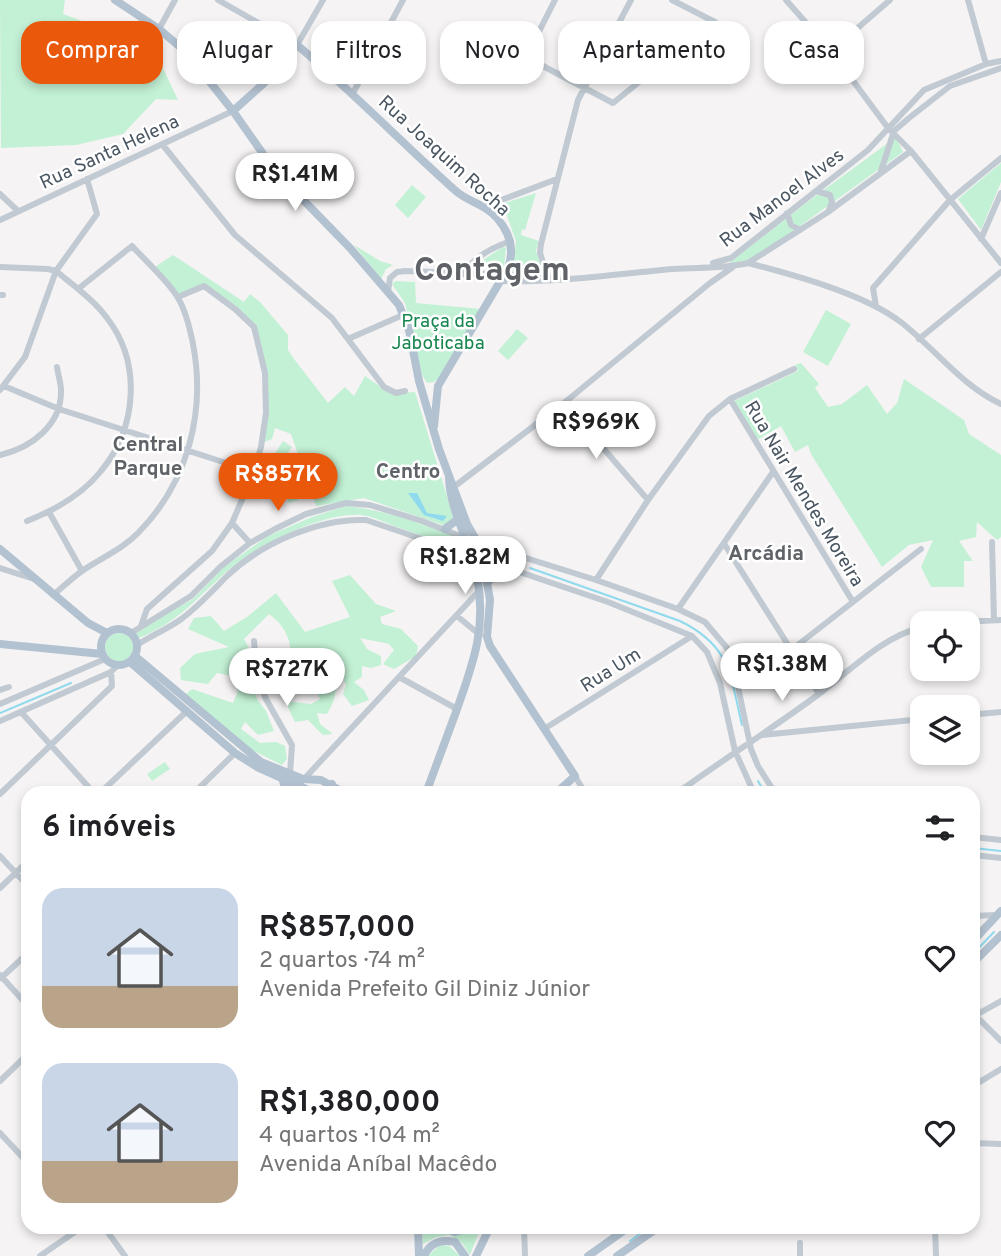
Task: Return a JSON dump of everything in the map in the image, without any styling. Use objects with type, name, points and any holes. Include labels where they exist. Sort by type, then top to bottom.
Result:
[{"type":"main road","points":[[115,0],[147,21]]},
{"type":"main road","points":[[163,32],[186,52],[233,111],[275,171],[350,248],[404,315],[419,381],[467,524],[484,560],[488,584],[489,610],[483,636],[429,786]]},
{"type":"main road","name":"Rua Joaquim Rocha","points":[[297,45],[353,93],[460,194],[493,214],[506,230],[511,242],[511,261],[503,278],[438,386]]},
{"type":"main road","points":[[233,111],[263,84]]},
{"type":"main road","points":[[419,381],[425,386],[438,386],[434,429]]},
{"type":"main road","points":[[452,482],[449,488],[477,573],[483,636],[575,776],[564,786]]},
{"type":"main road","points":[[445,529],[458,519]]},
{"type":"main road","points":[[0,549],[95,628],[103,639],[104,656],[115,669],[132,659],[137,645],[131,633],[121,629],[103,639],[82,651]]},
{"type":"main road","points":[[488,584],[493,571],[500,565]]},
{"type":"main road","points":[[0,644],[82,651],[104,656]]},
{"type":"main road","points":[[474,662],[486,654],[495,655]]},
{"type":"main road","points":[[132,659],[261,762],[286,776]]},
{"type":"main road","points":[[132,659],[235,753],[257,767],[286,776],[305,786]]},
{"type":"main road","points":[[286,776],[288,786]]},
{"type":"main road","points":[[300,782],[321,779],[335,786]]},
{"type":"main road","points":[[980,933],[999,913]]},
{"type":"main road","points":[[980,956],[1001,935]]},
{"type":"main road","points":[[419,1234],[421,1256]]},
{"type":"main road","points":[[477,1256],[487,1234]]},
{"type":"main road","points":[[588,1256],[619,1234]]},
{"type":"main road","points":[[617,1256],[649,1234]]},
{"type":"main road","points":[[421,1256],[427,1248],[439,1241],[454,1242],[465,1256]]},
{"type":"street","points":[[163,22],[175,0]]},
{"type":"street","name":"Rua Joaquim Rocha","points":[[218,0],[255,21]]},
{"type":"street","points":[[297,45],[323,0]]},
{"type":"street","points":[[353,93],[403,0]]},
{"type":"street","points":[[555,0],[526,57],[613,103],[637,84]]},
{"type":"street","points":[[550,277],[540,253],[541,244],[578,100],[631,0]]},
{"type":"street","points":[[672,0],[713,21]]},
{"type":"street","points":[[786,0],[805,21]]},
{"type":"street","points":[[864,22],[890,0]]},
{"type":"street","points":[[968,0],[986,64]]},
{"type":"street","name":"Rua Manoel Alves","points":[[891,130],[924,90],[986,64],[1001,61]]},
{"type":"street","name":"Rua Manoel Alves","points":[[704,266],[731,258],[950,86],[1001,68]]},
{"type":"street","points":[[856,84],[1001,263]]},
{"type":"street","name":"Rua Santa Helena","points":[[0,220],[233,111]]},
{"type":"street","points":[[880,176],[891,130]]},
{"type":"street","points":[[162,144],[235,235],[332,318],[384,387],[396,393],[405,391]]},
{"type":"street","name":"Rua Manoel Alves","points":[[704,266],[748,263],[828,212],[911,151]]},
{"type":"street","points":[[876,306],[872,295],[873,288],[950,200],[1001,158]]},
{"type":"street","points":[[87,179],[97,214],[56,271],[25,357],[2,388],[254,472]]},
{"type":"street","points":[[483,207],[557,179]]},
{"type":"street","points":[[816,191],[830,195],[832,202],[828,212]]},
{"type":"street","points":[[981,239],[1001,193]]},
{"type":"street","points":[[0,194],[18,211]]},
{"type":"street","points":[[493,214],[496,203]]},
{"type":"street","points":[[787,213],[791,225],[800,230]]},
{"type":"street","points":[[463,274],[467,267],[483,254],[511,242]]},
{"type":"street","points":[[53,595],[82,572],[113,554],[138,533],[159,509],[174,485],[188,450],[196,416],[197,365],[191,333],[178,297],[132,246],[78,289]]},
{"type":"street","points":[[748,263],[848,294],[876,306],[902,323],[972,386],[1001,404]]},
{"type":"street","points":[[388,292],[390,278],[397,272],[463,274],[534,282],[550,277],[704,266]]},
{"type":"street","points":[[452,482],[564,403],[734,266]]},
{"type":"street","points":[[0,267],[56,271],[78,289],[107,318],[122,342],[132,393],[125,430],[102,470],[69,500],[27,521]]},
{"type":"street","points":[[919,339],[1001,272]]},
{"type":"street","points":[[141,626],[147,609],[212,551],[232,523],[254,472],[266,413],[265,373],[254,327],[204,286],[178,297]]},
{"type":"street","points":[[348,339],[404,315]]},
{"type":"street","points":[[0,455],[23,449],[40,437],[59,409],[61,390],[57,368]]},
{"type":"street","points":[[596,580],[648,500],[709,416],[730,399],[794,369]]},
{"type":"street","name":"Rua Nair Mendes Moreira","points":[[730,399],[853,602]]},
{"type":"street","points":[[564,403],[648,500]]},
{"type":"street","points":[[678,609],[725,545],[773,472]]},
{"type":"street","points":[[131,633],[191,596],[220,567],[250,543],[314,512],[346,503],[370,505],[596,580],[678,609],[705,622],[727,648],[733,663],[749,742],[758,766],[771,786]]},
{"type":"street","points":[[49,512],[82,572]]},
{"type":"street","points":[[314,512],[313,520],[320,527]]},
{"type":"street","points":[[297,519],[304,523],[304,531]]},
{"type":"street","points":[[137,645],[179,620],[259,551],[304,531],[347,519],[366,520],[608,602],[692,636],[707,652],[720,683],[735,751],[751,786]]},
{"type":"street","points":[[232,523],[250,543]]},
{"type":"street","points":[[992,542],[997,620]]},
{"type":"street","points":[[725,545],[819,694]]},
{"type":"street","points":[[790,651],[921,549]]},
{"type":"street","points":[[0,568],[34,579]]},
{"type":"street","points":[[296,786],[479,592]]},
{"type":"street","points":[[457,616],[483,636]]},
{"type":"street","points":[[686,786],[819,694],[880,646],[910,631]]},
{"type":"street","name":"Rua Um","points":[[544,729],[692,636]]},
{"type":"street","points":[[254,641],[257,677],[292,745],[286,776]]},
{"type":"street","points":[[0,704],[92,666],[104,656]]},
{"type":"street","points":[[0,721],[115,669]]},
{"type":"street","points":[[0,794],[112,686],[115,669]]},
{"type":"street","points":[[399,677],[457,709]]},
{"type":"street","points":[[0,691],[9,687]]},
{"type":"street","points":[[107,786],[187,711]]},
{"type":"street","points":[[22,712],[88,786]]},
{"type":"street","points":[[980,714],[1001,712]]},
{"type":"street","points":[[761,735],[910,720]]},
{"type":"street","points":[[201,786],[235,753]]},
{"type":"street","points":[[575,776],[581,786]]},
{"type":"street","points":[[980,838],[1001,840]]},
{"type":"street","points":[[0,856],[21,879]]},
{"type":"street","points":[[980,856],[1001,858]]},
{"type":"street","points":[[0,888],[21,867]]},
{"type":"street","points":[[980,915],[999,913]]},
{"type":"street","points":[[21,959],[1,977],[21,998]]},
{"type":"street","points":[[980,1011],[1001,1001]]},
{"type":"street","points":[[980,1020],[1001,1041]]},
{"type":"street","points":[[0,1081],[21,1062]]},
{"type":"street","points":[[980,1082],[1001,1069]]},
{"type":"street","points":[[0,1133],[21,1156]]},
{"type":"street","points":[[980,1143],[1001,1144]]},
{"type":"street","points":[[40,1256],[72,1234]]},
{"type":"street","points":[[109,1234],[125,1256]]},
{"type":"street","points":[[524,1234],[525,1256]]},
{"type":"street","points":[[936,1234],[936,1256]]},
{"type":"street","points":[[800,1243],[800,1256]]},
{"type":"green space","points":[[0,0],[65,0],[63,14],[82,21],[21,21],[21,84],[163,84],[163,68],[178,100],[156,99],[123,134],[76,145],[1,148]]},
{"type":"green space","points":[[896,137],[903,152],[772,246],[750,260],[728,264],[806,203]]},
{"type":"green space","points":[[1001,163],[1001,182],[981,230],[958,199]]},
{"type":"green space","points":[[412,185],[426,197],[408,218],[395,205]]},
{"type":"green space","name":"Praça da Jaboticaba","points":[[536,193],[521,235],[539,241],[536,251],[543,273],[513,271],[516,241],[507,216],[499,212],[499,205]]},
{"type":"green space","name":"Praça da Jaboticaba","points":[[354,245],[380,261],[393,265],[386,269],[381,279]]},
{"type":"green space","name":"Praça da Jaboticaba","points":[[503,247],[506,248],[504,267],[469,269]]},
{"type":"green space","name":"Praça da Jaboticaba","points":[[173,255],[244,302],[250,294],[260,302],[288,335],[288,350],[328,403],[345,387],[354,396],[365,376],[388,390],[415,392],[454,519],[446,526],[364,498],[316,506],[291,434],[275,428],[272,439],[264,442],[268,415],[256,327],[236,306],[206,286],[178,295],[155,267]]},
{"type":"green space","name":"Praça da Jaboticaba","points":[[396,281],[415,282],[416,303],[481,309],[440,377],[434,382],[427,383],[422,375],[405,303],[392,284]]},
{"type":"green space","points":[[826,310],[851,324],[828,366],[803,352]]},
{"type":"green space","points":[[517,329],[528,338],[508,360],[498,351]]},
{"type":"green space","points":[[801,363],[819,384],[815,388],[828,407],[842,404],[867,385],[887,414],[897,403],[904,379],[964,420],[969,434],[1001,455],[1001,537],[997,540],[977,522],[976,537],[959,541],[973,561],[964,561],[964,587],[931,587],[921,567],[933,540],[909,545],[882,567],[811,454],[808,445],[795,452],[781,426],[757,440],[734,401],[798,371],[795,365]]},
{"type":"green space","points":[[283,441],[292,447],[280,464],[272,458]]},
{"type":"green space","points":[[285,464],[299,500],[289,503],[276,468]]},
{"type":"green space","points":[[346,506],[390,514],[459,538],[464,549],[366,516],[327,519],[270,542],[225,573],[175,618],[139,638],[135,631],[193,599],[224,567],[268,536]]},
{"type":"green space","points":[[350,575],[376,604],[396,611],[380,617],[382,624],[401,629],[418,646],[416,656],[394,669],[383,664],[394,650],[389,644],[360,638],[367,649],[381,656],[381,665],[371,668],[362,666],[362,677],[354,682],[364,690],[369,700],[352,706],[343,694],[346,685],[341,675],[343,664],[332,674],[335,694],[332,704],[327,714],[317,713],[320,724],[333,734],[323,735],[308,720],[295,722],[285,701],[311,704],[320,699],[306,672],[292,663],[287,635],[269,614],[244,639],[252,654],[249,676],[257,699],[266,711],[274,731],[258,735],[245,722],[241,729],[260,743],[276,742],[285,746],[287,759],[282,765],[248,748],[186,694],[192,689],[233,703],[238,691],[232,676],[217,673],[208,684],[181,680],[180,668],[195,654],[229,647],[188,629],[194,618],[211,616],[224,631],[247,617],[276,593],[305,632],[350,617],[332,581]]},
{"type":"green space","points":[[119,633],[129,637],[133,647],[129,657],[119,661],[109,657],[105,647],[109,637]]},
{"type":"green space","points":[[165,762],[170,769],[152,781],[147,774]]},
{"type":"green space","points":[[422,1234],[478,1234],[470,1255],[462,1243],[450,1235],[436,1237],[423,1244]]},
{"type":"green space","points":[[440,1245],[449,1246],[460,1256],[428,1256]]},
{"type":"water","points":[[408,493],[417,493],[427,513],[447,516],[443,521],[424,515]]},
{"type":"waterway","points":[[530,568],[680,621],[697,631],[710,641],[726,664],[742,725]]},
{"type":"waterway","points":[[0,713],[71,683]]},
{"type":"waterway","points":[[758,781],[761,786]]},
{"type":"waterway","points":[[980,849],[1001,851]]},
{"type":"waterway","points":[[980,947],[994,932]]},
{"type":"waterway","points":[[630,1241],[640,1234]]},
{"type":"district","name":"Contagem","points":[[492,268]]},
{"type":"district","name":"Central Parque","points":[[148,456]]},
{"type":"district","name":"Centro","points":[[408,471]]},
{"type":"district","name":"Arcádia","points":[[766,553]]}]
